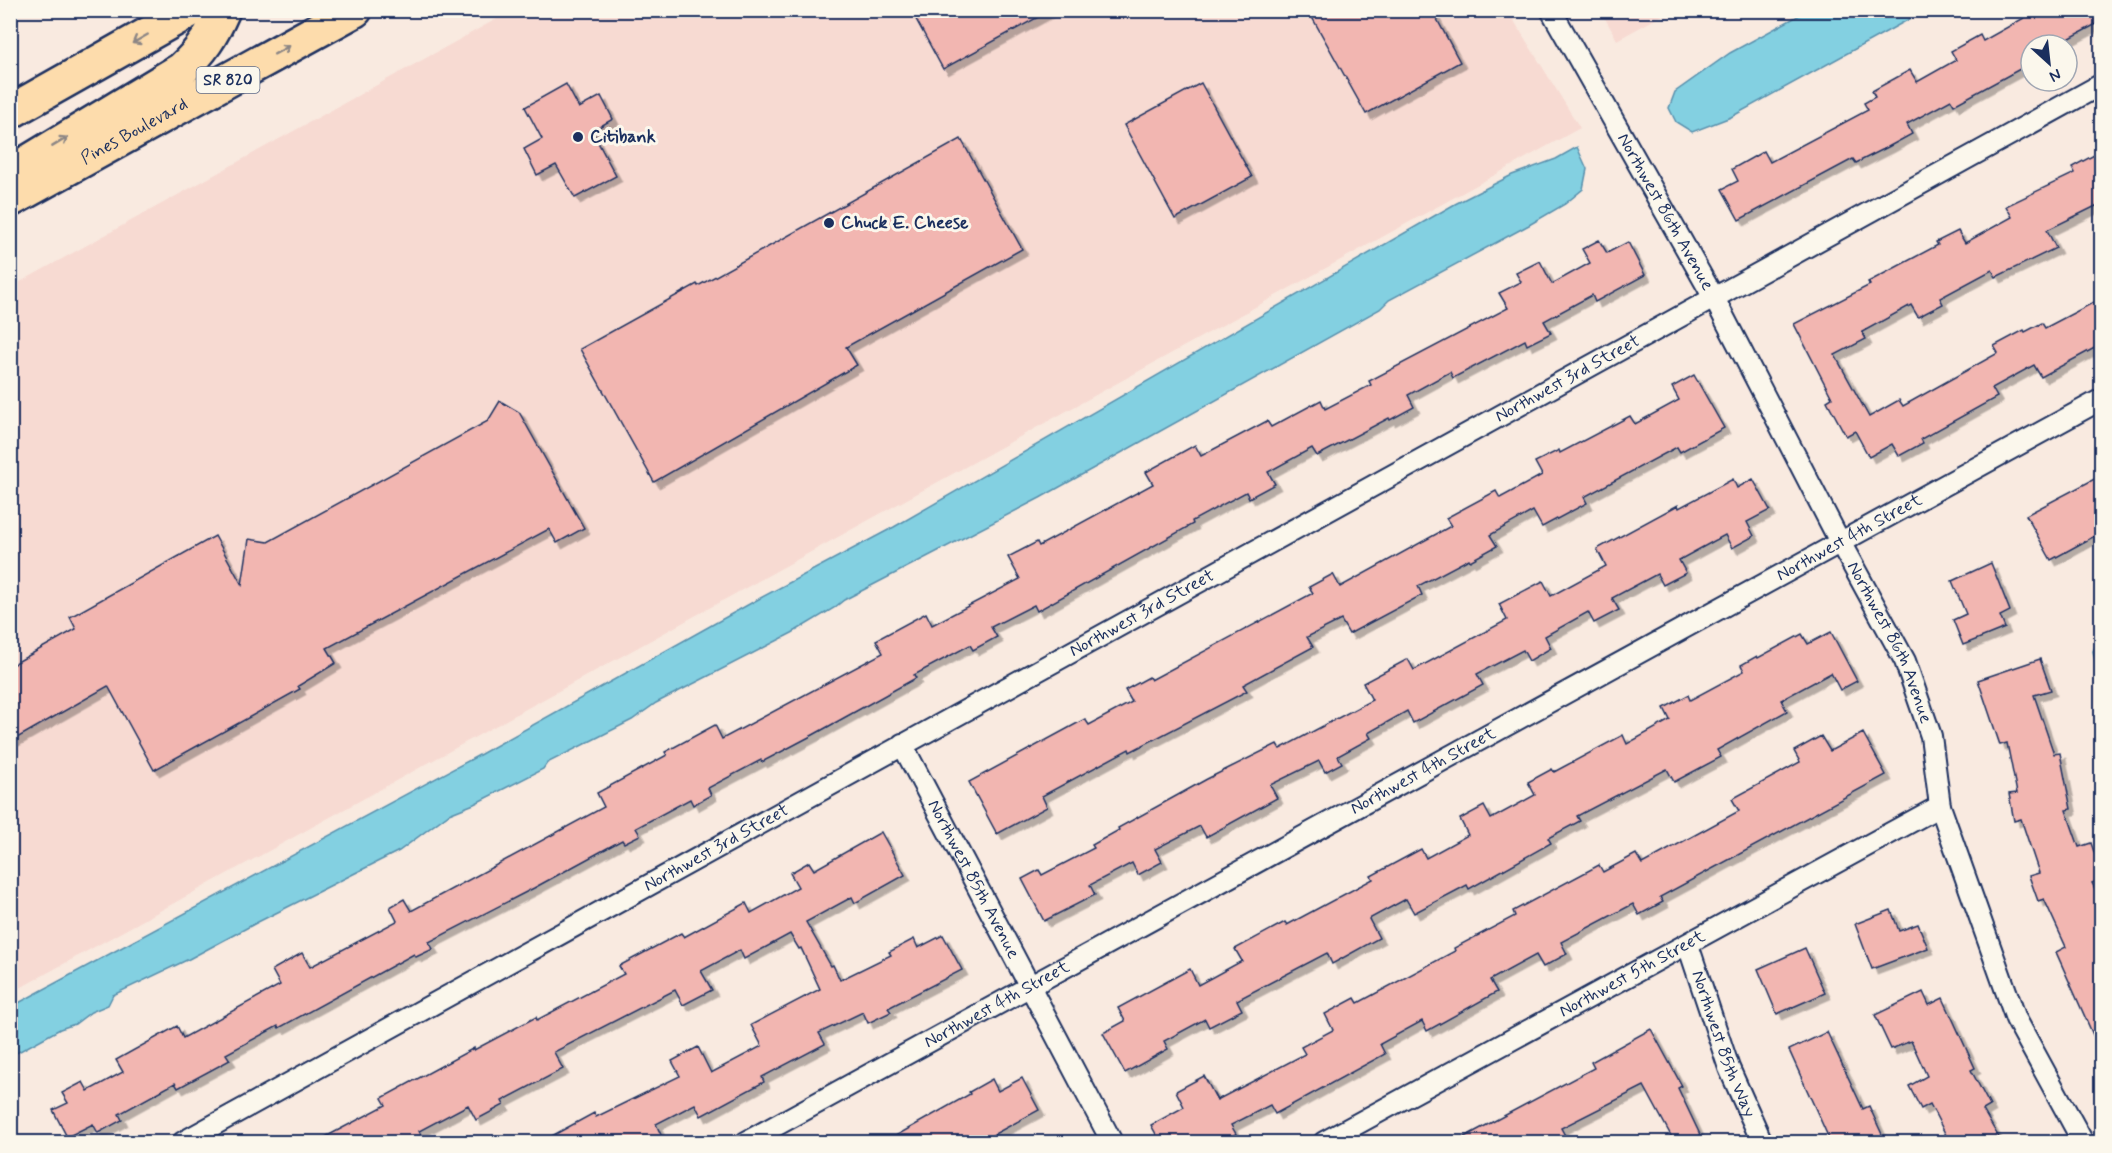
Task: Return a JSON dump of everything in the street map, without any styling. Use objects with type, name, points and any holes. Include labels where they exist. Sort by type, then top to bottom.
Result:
[{"type":"highway","points":[[10,112],[190,10]]},
{"type":"highway","points":[[10,173],[182,69],[199,53],[214,31],[224,10]]},
{"type":"highway","name":"Pines Boulevard","points":[[10,200],[355,10]]},
{"type":"street","name":"Northwest 86th Avenue","points":[[1551,10],[1714,298],[1840,542],[1905,661],[1931,736],[1940,806],[2016,1019],[2083,1143]]},
{"type":"street","name":"Northwest 3rd Street","points":[[183,1143],[902,744],[2102,84]]},
{"type":"street","name":"Northwest 4th Street","points":[[746,1143],[2102,399]]},
{"type":"street","name":"Northwest 85th Avenue","points":[[902,744],[1112,1143]]},
{"type":"street","name":"Northwest 5th Street","points":[[1324,1143],[1940,806]]},
{"type":"street","name":"Northwest 85th Way","points":[[1688,945],[1729,1068],[1762,1143]]},
{"type":"shaded area","points":[[511,11],[1508,11],[1580,128],[11,993],[11,287]]},
{"type":"shaded area","points":[[1601,11],[1670,11],[1617,40]]},
{"type":"water","points":[[1807,11],[1924,11],[1731,117],[1692,132],[1676,122],[1669,108],[1675,92],[1730,53]]},
{"type":"water","points":[[1577,147],[1587,169],[1583,189],[1565,204],[1529,225],[1389,300],[1380,309],[1040,498],[844,600],[792,633],[656,703],[632,720],[547,763],[543,769],[449,814],[399,851],[189,959],[113,995],[108,1005],[11,1056],[11,1007],[481,754],[753,602],[894,527],[1455,204],[1512,175],[1556,159]]},
{"type":"water","points":[[2102,635],[2101,689],[2093,651]]},
{"type":"building","points":[[911,10],[1051,10],[943,69]]},
{"type":"building","points":[[1308,10],[1432,10],[1460,62],[1366,114]]},
{"type":"building","points":[[2038,10],[2102,10],[2102,21],[2079,33],[2019,33],[2019,70],[1954,105],[1951,100],[1907,124],[1912,134],[1888,147],[1856,163],[1853,159],[1739,220],[1722,189],[1738,181],[1732,169],[1764,151],[1770,162],[1868,110],[1864,103],[1875,97],[1872,91],[1910,70],[1917,82],[1956,60],[1951,51],[1980,35],[1983,41]]},
{"type":"building","points":[[1201,83],[1252,177],[1175,219],[1124,125]]},
{"type":"building","points":[[566,84],[579,108],[601,96],[613,119],[592,131],[616,176],[575,198],[556,165],[537,175],[524,149],[542,139],[525,107]]},
{"type":"building","points":[[961,139],[1022,249],[846,347],[857,365],[654,482],[580,349]]},
{"type":"building","points":[[2096,154],[2102,165],[2102,203],[2047,230],[2056,248],[1996,277],[1992,270],[1940,298],[1943,304],[1918,317],[1911,305],[1862,332],[1866,339],[1835,355],[1869,417],[1899,400],[1903,406],[1998,353],[1994,346],[2024,330],[2025,332],[2042,323],[2045,328],[2102,298],[2102,344],[2041,377],[2034,365],[1992,388],[1997,397],[1921,439],[1923,443],[1899,456],[1892,444],[1869,457],[1855,431],[1846,436],[1827,401],[1832,398],[1794,324],[1870,285],[1868,282],[1938,245],[1936,242],[1958,231],[1965,243],[2012,217],[2006,206],[2075,173],[2072,167]]},
{"type":"building","points":[[1599,240],[1607,253],[1628,242],[1645,275],[1595,302],[1592,295],[1544,321],[1551,333],[1527,345],[1525,340],[1453,378],[1450,372],[1408,395],[1414,407],[1390,420],[1389,418],[1317,456],[1312,448],[1268,472],[1275,484],[1249,498],[1246,492],[1037,611],[1034,605],[991,627],[997,637],[973,650],[970,645],[914,675],[916,678],[813,735],[708,788],[711,795],[693,805],[690,799],[636,828],[640,835],[624,843],[622,840],[429,942],[433,949],[416,957],[414,954],[279,1028],[278,1026],[226,1054],[230,1060],[178,1088],[175,1083],[119,1114],[122,1120],[98,1133],[93,1124],[67,1137],[53,1110],[68,1103],[62,1093],[83,1082],[88,1091],[123,1072],[116,1060],[177,1026],[183,1038],[280,985],[272,970],[302,953],[310,967],[397,921],[390,907],[404,899],[411,911],[604,807],[597,793],[667,755],[665,752],[715,725],[722,739],[883,653],[876,640],[926,613],[932,625],[1020,579],[1008,557],[1037,542],[1039,546],[1153,484],[1146,472],[1195,445],[1201,456],[1267,421],[1271,427],[1321,400],[1325,409],[1371,385],[1369,381],[1508,308],[1499,293],[1521,282],[1516,273],[1540,261],[1552,284],[1590,263],[1582,249]]},
{"type":"building","points":[[1694,375],[1724,428],[1680,452],[1677,447],[1584,497],[1587,503],[1542,527],[1533,511],[1490,535],[1497,546],[1418,586],[1422,595],[1349,634],[1341,620],[1307,637],[1313,647],[1243,685],[1247,691],[1130,752],[1129,749],[1042,796],[1047,807],[997,834],[969,782],[1085,719],[1089,725],[1132,702],[1125,690],[1149,677],[1151,680],[1313,593],[1309,587],[1333,574],[1340,587],[1451,526],[1446,518],[1496,491],[1500,498],[1542,475],[1535,462],[1559,450],[1560,453],[1630,416],[1635,424],[1679,400],[1672,387]]},
{"type":"building","points":[[500,401],[519,412],[584,528],[557,543],[549,529],[327,648],[336,663],[298,686],[300,689],[154,770],[108,686],[10,742],[10,666],[76,629],[70,617],[215,536],[242,585],[249,539],[268,542],[488,421]]},
{"type":"building","points":[[2102,475],[2102,532],[2051,560],[2026,515]]},
{"type":"building","points":[[1733,479],[1737,488],[1753,479],[1770,510],[1747,522],[1754,536],[1732,548],[1725,535],[1679,560],[1686,573],[1663,585],[1657,574],[1612,598],[1619,610],[1594,623],[1588,612],[1545,636],[1551,648],[1529,661],[1523,650],[1477,674],[1483,685],[1413,723],[1407,711],[1368,733],[1371,738],[1338,756],[1342,763],[1325,772],[1319,761],[1270,785],[1277,798],[1206,837],[1200,826],[1155,849],[1162,862],[1138,875],[1132,863],[1090,885],[1095,895],[1044,921],[1022,879],[1039,870],[1042,875],[1094,848],[1092,845],[1119,830],[1118,828],[1207,779],[1277,744],[1280,749],[1372,700],[1363,683],[1408,659],[1414,670],[1507,620],[1499,604],[1543,581],[1551,596],[1606,566],[1597,549],[1678,505],[1679,508]]},
{"type":"building","points":[[1991,563],[2010,611],[2000,616],[2005,628],[1963,645],[1953,620],[1966,614],[1952,581]]},
{"type":"building","points":[[1831,632],[1857,681],[1840,690],[1831,673],[1781,700],[1787,711],[1717,750],[1721,757],[1674,782],[1667,769],[1577,816],[1580,821],[1548,838],[1551,843],[1469,889],[1467,885],[1414,913],[1406,899],[1369,919],[1379,938],[1332,964],[1327,953],[1237,1000],[1242,1010],[1209,1027],[1205,1019],[1164,1041],[1168,1049],[1125,1073],[1103,1033],[1125,1021],[1118,1008],[1190,969],[1198,985],[1242,961],[1235,949],[1285,922],[1287,925],[1373,879],[1371,876],[1421,849],[1426,858],[1468,835],[1460,819],[1484,806],[1491,819],[1535,795],[1528,782],[1552,769],[1554,772],[1623,735],[1627,744],[1670,720],[1664,708],[1688,695],[1690,700],[1744,671],[1741,665],[1757,656],[1758,658],[1802,634],[1808,644]]},
{"type":"building","points":[[2040,659],[2051,690],[2034,695],[2054,754],[2060,753],[2071,809],[2066,810],[2079,847],[2091,843],[2102,875],[2102,879],[2092,883],[2102,903],[2102,919],[2095,922],[2102,936],[2102,1055],[2056,952],[2066,947],[2044,899],[2038,901],[2029,876],[2039,873],[2021,819],[2014,821],[2009,794],[2017,793],[2007,743],[2000,745],[1978,680]]},
{"type":"building","points":[[1863,733],[1886,775],[1660,897],[1663,902],[1639,915],[1633,904],[1561,942],[1567,954],[1543,967],[1536,955],[1490,980],[1497,992],[1427,1031],[1422,1021],[1380,1044],[1385,1054],[1275,1114],[1270,1105],[1231,1125],[1236,1134],[1220,1143],[1161,1143],[1151,1125],[1184,1107],[1176,1091],[1204,1076],[1217,1100],[1305,1054],[1301,1047],[1333,1030],[1325,1014],[1355,998],[1358,1003],[1455,951],[1454,948],[1515,916],[1513,911],[1599,865],[1603,872],[1636,854],[1642,864],[1739,811],[1732,799],[1800,762],[1794,751],[1821,736],[1830,751]]},
{"type":"building","points":[[881,832],[905,875],[855,903],[852,897],[806,922],[831,966],[833,965],[840,980],[891,955],[889,952],[914,939],[918,948],[943,935],[962,970],[888,1008],[891,1012],[868,1023],[863,1012],[819,1033],[825,1044],[762,1077],[764,1082],[701,1116],[695,1104],[656,1124],[662,1137],[652,1143],[539,1143],[594,1113],[596,1117],[680,1076],[672,1061],[698,1047],[711,1073],[762,1046],[751,1025],[820,989],[801,948],[799,949],[790,934],[744,959],[740,950],[701,971],[712,990],[683,1005],[675,990],[554,1052],[563,1069],[502,1101],[504,1105],[476,1120],[468,1105],[419,1131],[425,1143],[314,1143],[386,1105],[382,1098],[474,1048],[474,1050],[536,1017],[537,1020],[624,974],[619,966],[681,933],[684,937],[746,903],[751,913],[798,887],[790,873],[809,862],[814,870]]},
{"type":"building","points":[[1891,910],[1899,931],[1918,924],[1928,948],[1872,969],[1855,924]]},
{"type":"building","points":[[1805,948],[1825,993],[1777,1014],[1758,969]]},
{"type":"building","points":[[1923,992],[1929,1005],[1943,998],[1975,1068],[1971,1070],[1990,1106],[1983,1110],[2002,1143],[1950,1143],[1930,1104],[1921,1109],[1909,1086],[1927,1076],[1911,1041],[1891,1049],[1875,1015]]},
{"type":"building","points":[[1651,1029],[1682,1086],[1678,1088],[1704,1143],[1675,1143],[1644,1086],[1561,1128],[1569,1143],[1453,1143],[1594,1068],[1591,1062]]},
{"type":"building","points":[[1827,1032],[1863,1109],[1869,1106],[1886,1143],[1831,1143],[1789,1050]]},
{"type":"building","points":[[1022,1078],[1039,1110],[978,1143],[883,1143],[992,1079],[998,1091]]},
{"type":"place","name":"Citibank","points":[[578,137]]},
{"type":"place","name":"Chuck E. Cheese","points":[[829,223]]}]
